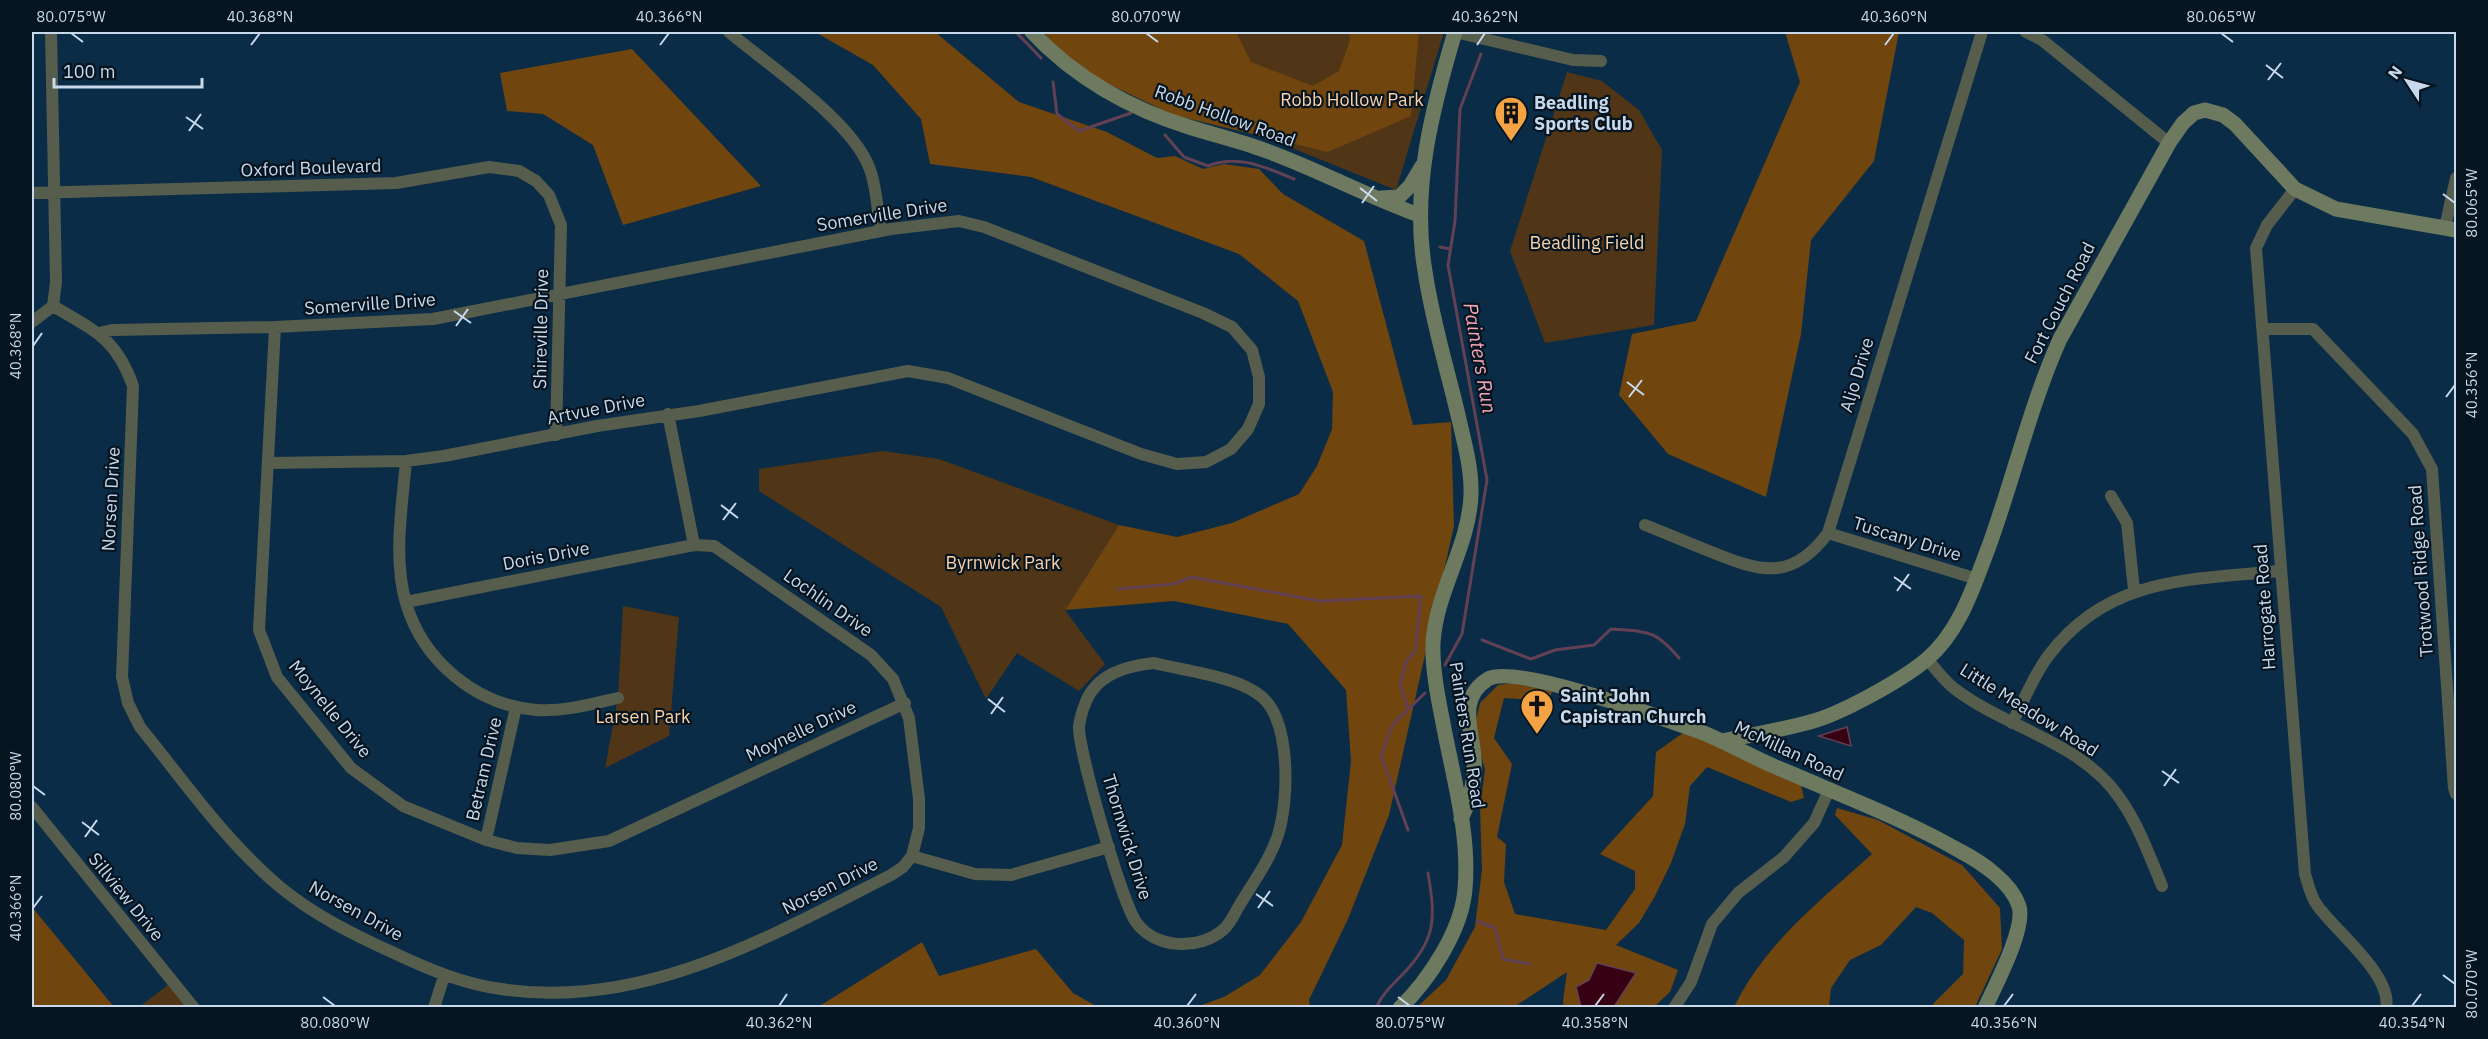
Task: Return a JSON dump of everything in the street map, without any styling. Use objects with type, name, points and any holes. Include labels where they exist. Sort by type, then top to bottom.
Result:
[{"type":"street","points":[[32,322],[53,306],[56,282],[52,193],[51,32]]},
{"type":"street","points":[[729,32],[824,111],[853,139],[870,168],[881,231]]},
{"type":"street","name":"Robb Hollow Road","points":[[1032,32],[1079,76],[1102,89],[1187,127],[1263,149],[1374,198],[1419,215]]},
{"type":"street","points":[[1455,32],[1574,60],[1601,61]]},
{"type":"street","name":"Painters Run Road","points":[[1400,1008],[1432,970],[1452,936],[1465,892],[1466,858],[1461,819],[1440,704],[1433,643],[1443,594],[1462,542],[1471,495],[1466,449],[1424,271],[1419,215],[1424,164],[1439,86],[1455,32]]},
{"type":"street","name":"Aljo Drive","points":[[1645,525],[1748,567],[1775,570],[1796,563],[1813,552],[1828,533],[1982,32]]},
{"type":"street","points":[[2026,32],[2042,39],[2169,143]]},
{"type":"street","name":"Fort Couch Road","points":[[1721,741],[1813,721],[1870,694],[1927,659],[1955,627],[1977,579],[2012,483],[2044,374],[2060,339],[2169,143],[2194,113],[2214,111],[2235,124],[2295,189],[2336,209],[2451,229]]},
{"type":"street","points":[[1374,198],[1399,197],[1410,186],[1424,164]]},
{"type":"street","name":"Oxford Boulevard","points":[[32,193],[396,183],[489,167],[519,171],[536,181],[549,195],[561,225]]},
{"type":"street","points":[[2451,229],[2457,178]]},
{"type":"street","name":"Harrogate Road","points":[[2295,189],[2267,225],[2256,248],[2305,874],[2315,904],[2372,967],[2388,1000],[2386,1008]]},
{"type":"street","name":"Somerville Drive","points":[[99,333],[112,330],[275,327],[433,320],[939,221],[968,223],[1203,313],[1232,327],[1252,350],[1259,377],[1259,404],[1248,429],[1231,449],[1206,462],[1177,464],[1141,454],[948,378],[927,373]]},
{"type":"street","name":"Shireville Drive","points":[[556,435],[561,225]]},
{"type":"street","name":"Norsen Drive","points":[[53,306],[99,333],[115,348],[133,386],[122,677],[128,703],[140,727],[243,853],[280,888],[324,918],[444,975],[501,989],[558,993],[633,984],[718,959],[755,945],[891,875],[903,867],[912,856]]},
{"type":"street","name":"Moynelle Drive","points":[[275,327],[260,630],[277,677],[351,768],[403,806],[486,840],[517,848],[550,850],[609,841],[905,704]]},
{"type":"street","name":"Trotwood Ridge Road","points":[[2264,329],[2313,329],[2413,434],[2432,469],[2454,788],[2457,794]]},
{"type":"street","name":"Artvue Drive","points":[[269,463],[406,461],[668,414],[699,411],[908,371],[927,373]]},
{"type":"street","points":[[668,414],[694,545]]},
{"type":"street","points":[[406,461],[400,568],[406,602],[415,627],[430,652],[469,687],[494,700],[516,706],[538,710],[577,707],[618,698]]},
{"type":"street","points":[[2111,496],[2127,523],[2134,590]]},
{"type":"street","name":"Tuscany Drive","points":[[1828,533],[1977,579]]},
{"type":"street","name":"Doris Drive","points":[[406,602],[694,545]]},
{"type":"street","name":"Lochlin Drive","points":[[694,545],[714,546],[871,655],[893,679],[905,704],[914,744],[919,828],[912,856]]},
{"type":"street","points":[[2012,723],[2049,655],[2089,614],[2134,590],[2182,580],[2280,571]]},
{"type":"street","name":"Little Meadow Road","points":[[1927,659],[1954,689],[2012,723],[2047,739],[2091,768],[2120,798],[2142,837],[2162,886]]},
{"type":"street","name":"Thornwick Drive","points":[[1154,663],[1234,682],[1262,696],[1277,716],[1283,736],[1285,799],[1278,835],[1225,929],[1203,942],[1189,945],[1163,941],[1150,934],[1136,923],[1108,847],[1083,752],[1079,727],[1085,703],[1103,679],[1127,666],[1154,663]]},
{"type":"street","name":"McMillan Road","points":[[1461,819],[1470,800],[1474,758],[1468,726],[1470,704],[1477,689],[1489,678],[1503,674],[1538,680],[1721,741],[1961,851],[2003,881],[2019,907],[2015,940],[1985,1008]]},
{"type":"street","name":"Betram Drive","points":[[486,840],[516,706]]},
{"type":"street","points":[[1674,1008],[1691,982],[1712,924],[1738,893],[1784,857],[1814,823],[1829,790]]},
{"type":"street","name":"Sillview Drive","points":[[32,807],[194,1008]]},
{"type":"street","points":[[912,856],[975,874],[1011,875],[1108,847]]},
{"type":"street","points":[[434,1008],[444,975]]},
{"type":"green space","points":[[815,32],[935,32],[1019,102],[1107,132],[1157,158],[1175,156],[1203,169],[1224,164],[1259,169],[1283,194],[1364,241],[1413,425],[1451,422],[1454,526],[1389,815],[1348,919],[1309,1000],[1310,1007],[1196,1007],[1224,997],[1260,975],[1301,922],[1342,845],[1351,761],[1346,690],[1288,624],[1174,601],[1065,610],[1119,525],[1177,537],[1232,523],[1299,494],[1317,466],[1332,429],[1333,392],[1298,301],[1239,254],[1031,177],[930,164],[921,119],[873,65]]},
{"type":"green space","name":"Robb Hollow Park","points":[[1044,32],[1236,32],[1251,62],[1313,86],[1339,71],[1350,40],[1349,32],[1419,32],[1411,116],[1328,152],[1173,115],[1088,74],[1054,46]]},
{"type":"green space","name":"Robb Hollow Park","points":[[1070,32],[1444,32],[1396,190],[1175,101]]},
{"type":"green space","points":[[1785,32],[1899,32],[1874,161],[1811,240],[1801,334],[1766,497],[1668,454],[1619,395],[1632,334],[1696,321],[1800,82]]},
{"type":"green space","points":[[632,49],[761,186],[623,225],[593,145],[543,114],[507,111],[500,73]]},
{"type":"green space","name":"Beadling Field","points":[[1567,72],[1602,81],[1639,110],[1662,150],[1654,325],[1545,343],[1510,251]]},
{"type":"green space","name":"Byrnwick Park","points":[[883,451],[939,459],[1119,525],[1065,610],[1105,664],[1079,691],[1017,653],[986,699],[941,607],[759,491],[759,469]]},
{"type":"green space","name":"Larsen Park","points":[[623,606],[679,617],[669,736],[605,768],[618,698]]},
{"type":"green space","points":[[1513,683],[1552,691],[1549,701],[1504,698],[1494,738],[1512,764],[1497,837],[1506,844],[1504,882],[1515,914],[1606,930],[1635,889],[1635,871],[1600,854],[1653,796],[1656,752],[1683,733],[1728,750],[1801,785],[1804,798],[1791,802],[1707,767],[1690,786],[1685,824],[1671,863],[1639,923],[1616,945],[1678,970],[1670,992],[1654,1007],[1564,1007],[1567,972],[1514,1007],[1416,1008],[1446,980],[1475,927],[1482,869],[1480,808],[1485,770],[1474,728],[1480,703],[1498,685]]},
{"type":"green space","points":[[1837,808],[1878,820],[1962,865],[2000,908],[2002,949],[1975,1007],[1933,1007],[1933,1004],[1963,974],[1964,940],[1932,913],[1916,907],[1881,945],[1850,960],[1831,988],[1829,1007],[1734,1007],[1762,962],[1795,924],[1872,854],[1835,815]]},
{"type":"green space","points":[[32,907],[114,1007],[32,1007]]},
{"type":"green space","points":[[922,942],[939,976],[1036,949],[1073,993],[1098,1007],[818,1007]]},
{"type":"green space","points":[[168,985],[187,1008],[138,1008]]},
{"type":"shaded area","points":[[1847,727],[1851,746],[1819,736]]},
{"type":"shaded area","points":[[1597,963],[1636,973],[1614,1007],[1581,1007],[1576,987],[1589,980]]},
{"type":"waterway","points":[[1016,32],[1041,58]]},
{"type":"waterway","name":"Painters Run","points":[[1445,665],[1462,634],[1487,480],[1448,265],[1455,221],[1460,109],[1481,54]]},
{"type":"waterway","points":[[1053,82],[1057,114],[1079,131],[1131,113]]},
{"type":"waterway","points":[[1165,135],[1184,157],[1208,166],[1230,161],[1241,162],[1262,166],[1294,179]]},
{"type":"waterway","points":[[1440,247],[1450,249]]},
{"type":"waterway","points":[[1118,589],[1174,584],[1191,577],[1320,601],[1421,596],[1415,651],[1406,662],[1400,684],[1408,709]]},
{"type":"waterway","points":[[1482,640],[1531,659],[1555,650],[1594,645],[1611,629],[1634,631],[1656,637],[1679,658]]},
{"type":"waterway","name":"Painters Run","points":[[1408,830],[1381,755],[1393,724],[1425,693]]},
{"type":"waterway","name":"Painters Run","points":[[1376,1008],[1381,998],[1422,951],[1427,940],[1432,917],[1428,873]]},
{"type":"waterway","points":[[1477,921],[1495,928],[1503,959],[1530,964]]},
{"type":"place","name":"Beadling Sports Club","points":[[1511,142]]},
{"type":"place","name":"Saint John Capistran Church","points":[[1537,735]]}]
